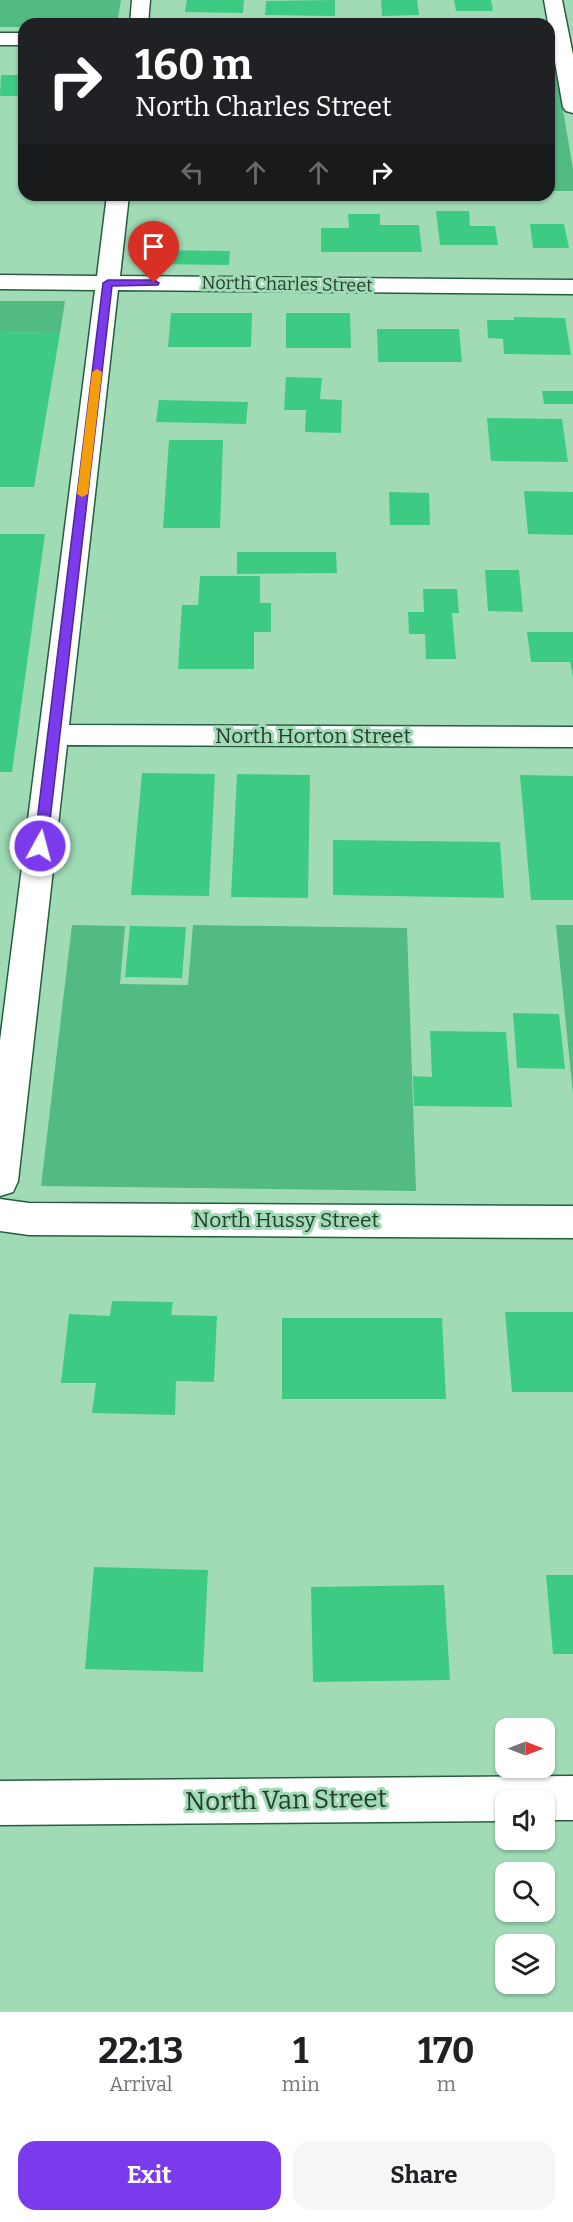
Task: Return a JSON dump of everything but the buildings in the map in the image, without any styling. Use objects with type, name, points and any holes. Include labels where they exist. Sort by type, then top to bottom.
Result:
[{"type":"street","points":[[139,18],[141,0]]},
{"type":"street","points":[[553,0],[573,107]]},
{"type":"street","points":[[0,39],[18,39]]},
{"type":"street","points":[[0,1181],[117,201]]},
{"type":"street","name":"North Charles Street","points":[[0,282],[573,287]]},
{"type":"street","name":"North Horton Street","points":[[53,735],[573,737]]},
{"type":"street","name":"North Hussy Street","points":[[0,1215],[29,1219],[573,1222]]},
{"type":"street","name":"North Van Street","points":[[0,1803],[573,1798]]},
{"type":"green space","points":[[0,0],[121,0],[118,18],[18,18],[18,27],[0,27]]},
{"type":"green space","points":[[555,63],[573,169],[573,191],[555,191]]},
{"type":"green space","points":[[0,301],[65,301],[60,333],[0,332]]},
{"type":"green space","points":[[72,925],[125,926],[120,984],[188,985],[193,925],[407,928],[416,1191],[41,1186]]},
{"type":"green space","points":[[556,925],[573,925],[573,1094]]},
{"type":"slow traffic","points":[[82,494],[97,372]]},
{"type":"route","points":[[40,846],[108,283],[154,283]]}]
